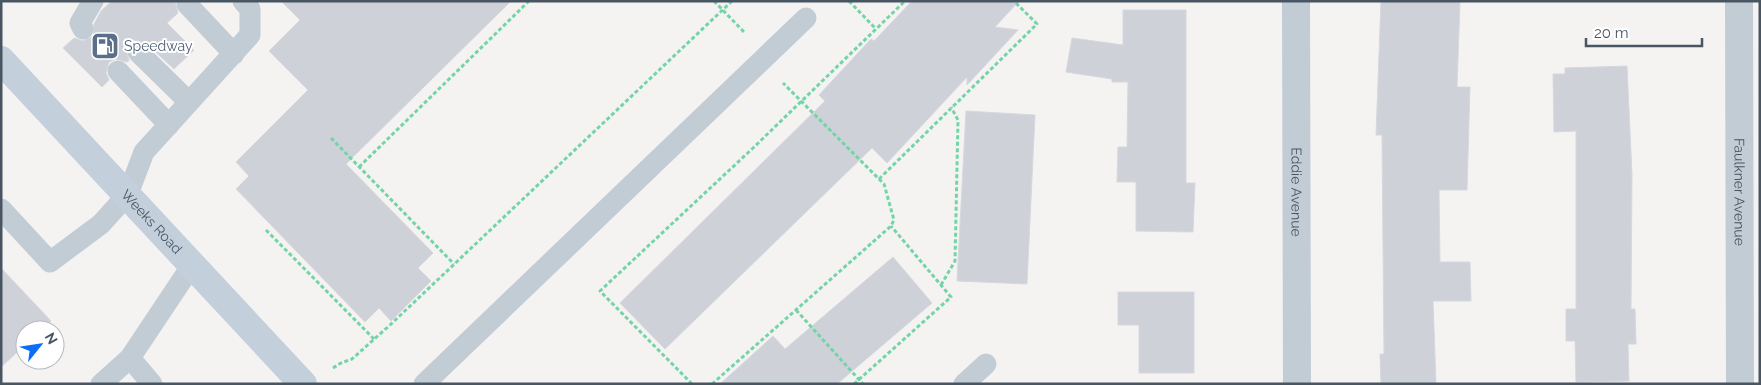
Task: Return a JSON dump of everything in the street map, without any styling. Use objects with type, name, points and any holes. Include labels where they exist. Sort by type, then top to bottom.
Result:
[{"type":"street","name":"Eddie Avenue","points":[[1296,1],[1297,384]]},
{"type":"street","name":"Faulkner Avenue","points":[[1739,1],[1740,384]]},
{"type":"street","name":"Weeks Road","points":[[1,60],[128,194],[302,384]]},
{"type":"lane","points":[[1,209],[50,262],[101,224],[128,194],[144,152],[250,35],[250,9],[243,1]]},
{"type":"lane","points":[[83,29],[80,23],[99,4]]},
{"type":"lane","points":[[186,4],[234,54]]},
{"type":"lane","points":[[424,384],[806,18]]},
{"type":"lane","points":[[138,52],[190,102]]},
{"type":"lane","points":[[118,71],[169,125]]},
{"type":"lane","points":[[101,384],[130,358],[192,265]]},
{"type":"lane","points":[[130,358],[152,384]]},
{"type":"lane","points":[[964,384],[986,364]]},
{"type":"path","points":[[359,166],[529,1]]},
{"type":"path","points":[[714,1],[748,36],[761,61]]},
{"type":"path","points":[[329,372],[341,362],[352,359],[374,339],[732,1]]},
{"type":"path","points":[[849,1],[876,29]]},
{"type":"path","points":[[692,384],[600,292],[802,102],[905,1]]},
{"type":"path","points":[[879,178],[1037,24],[1014,1]]},
{"type":"path","points":[[712,384],[891,226],[894,220],[884,184],[802,102]]},
{"type":"path","points":[[941,285],[955,261],[958,120],[951,107]]},
{"type":"path","points":[[331,138],[454,264]]},
{"type":"path","points":[[854,384],[951,297],[891,226]]},
{"type":"path","points":[[266,230],[374,339]]},
{"type":"path","points":[[796,310],[863,384]]},
{"type":"building","name":"Speedway","points":[[112,1],[175,1],[178,13],[167,23],[194,50],[174,69],[146,43],[134,40],[126,48],[129,61],[116,59],[109,62],[106,73],[109,80],[102,87],[63,48],[74,38],[83,41],[93,36],[94,24],[101,11]]},
{"type":"building","points":[[281,1],[511,1],[346,164],[433,253],[418,268],[431,281],[391,321],[379,308],[365,322],[236,189],[249,176],[236,162],[308,90],[269,51],[300,20]]},
{"type":"building","points":[[912,1],[1019,1],[995,27],[1018,30],[967,85],[967,77],[887,163],[872,148],[665,349],[620,303],[825,101],[819,95],[871,39],[874,41]]},
{"type":"building","points":[[1381,1],[1460,1],[1457,87],[1470,87],[1467,190],[1439,190],[1440,262],[1470,262],[1471,301],[1433,301],[1436,384],[1381,384],[1380,354],[1384,354],[1382,135],[1376,135]]},
{"type":"building","points":[[1123,10],[1186,10],[1186,183],[1195,183],[1193,232],[1136,231],[1136,182],[1117,182],[1118,147],[1127,147],[1128,82],[1112,82],[1112,79],[1066,72],[1072,38],[1123,45]]},
{"type":"building","points":[[1627,66],[1632,175],[1631,309],[1635,309],[1636,344],[1628,344],[1629,381],[1576,382],[1575,341],[1566,341],[1566,309],[1576,309],[1576,131],[1554,132],[1553,74],[1565,74],[1565,68]]},
{"type":"building","points":[[966,111],[1035,115],[1027,284],[957,281]]},
{"type":"building","points":[[893,257],[932,303],[837,384],[720,384],[773,336],[785,349]]},
{"type":"building","points":[[1,268],[50,320],[15,320],[15,354],[1,367]]},
{"type":"building","points":[[1118,292],[1194,292],[1194,373],[1139,373],[1139,325],[1118,325]]},
{"type":"place","name":"Speedway","points":[[105,46]]}]
